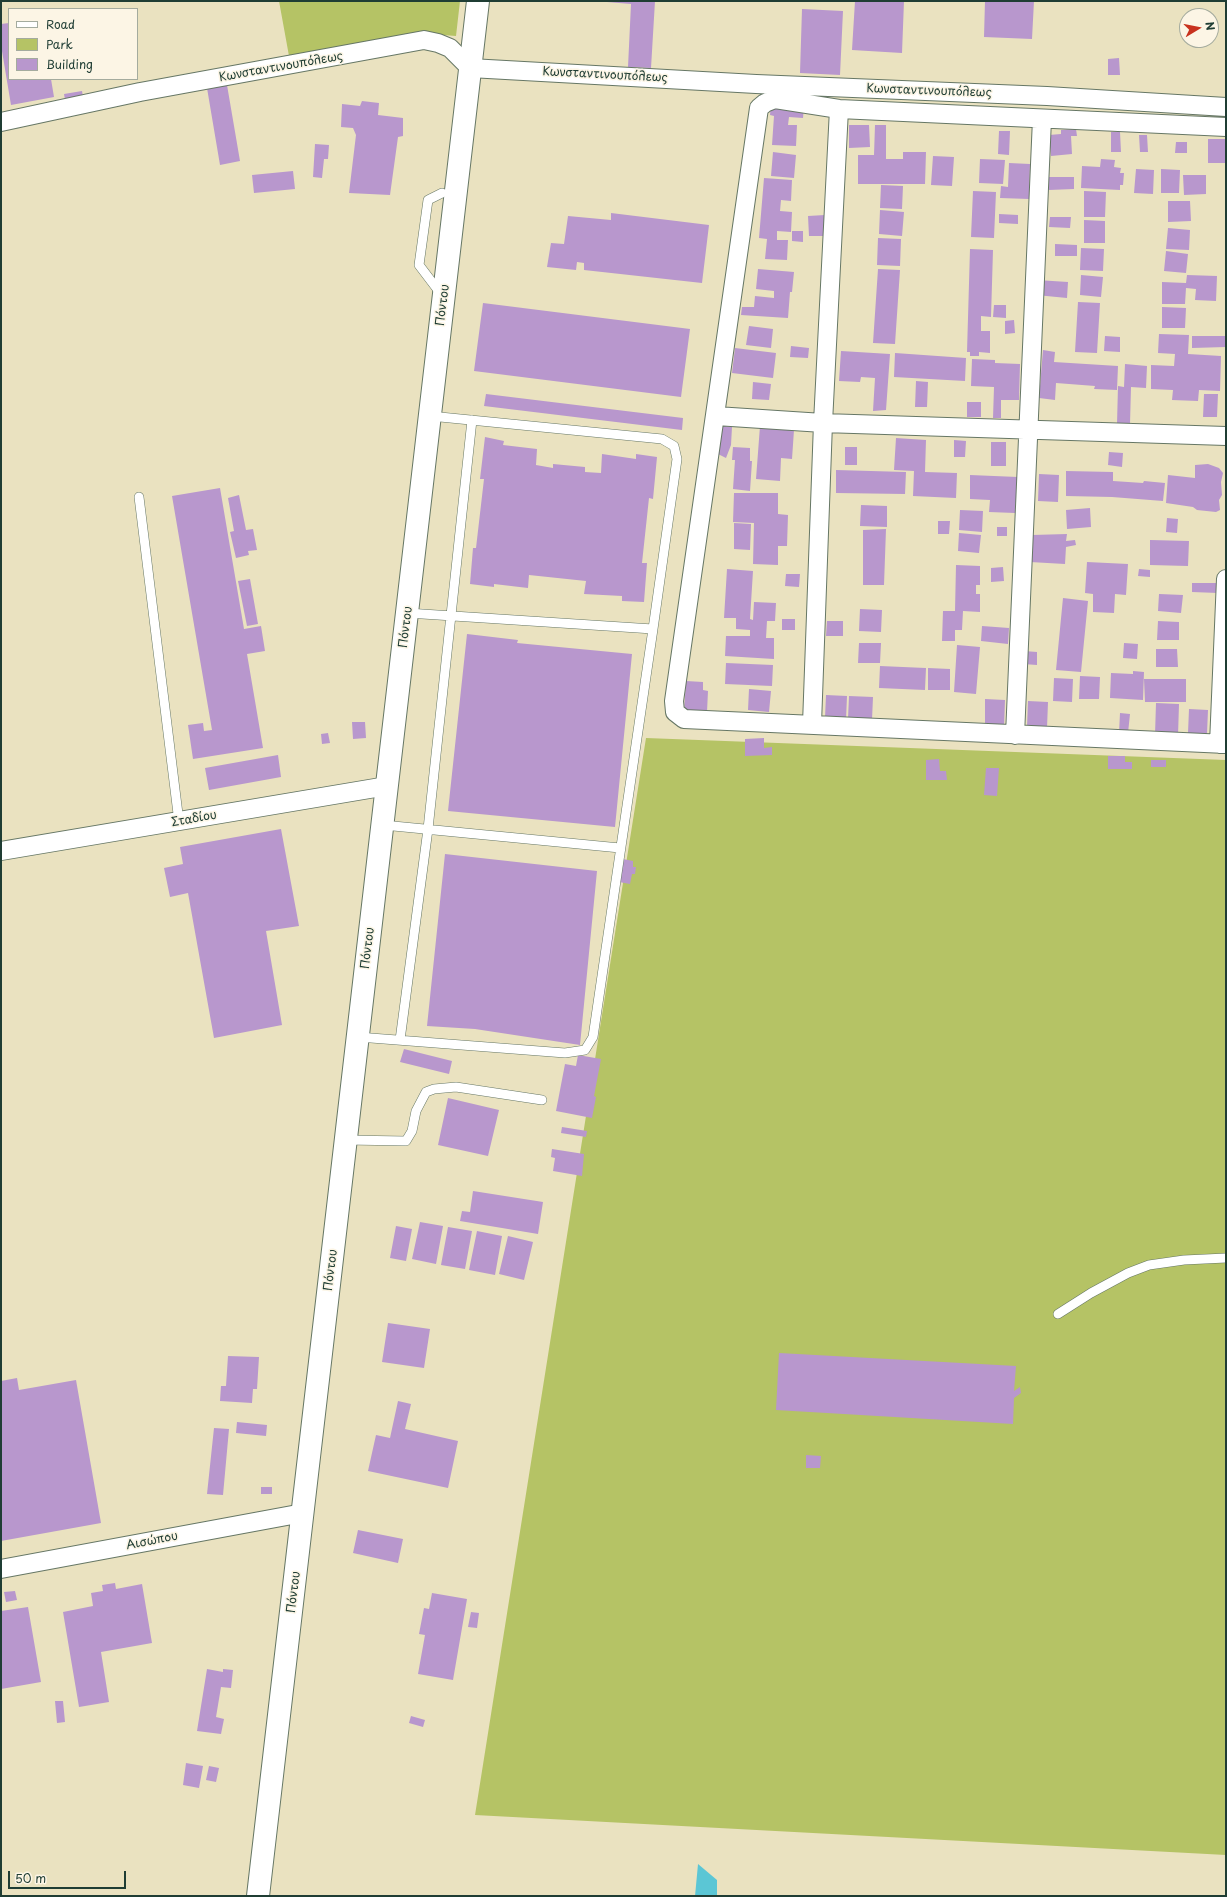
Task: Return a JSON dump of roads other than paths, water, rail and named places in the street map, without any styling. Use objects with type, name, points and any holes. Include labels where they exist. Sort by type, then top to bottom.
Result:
[{"type":"street","name":"Πόντου","points":[[258,1896],[478,1]]},
{"type":"street","name":"Κωνσταντινουπόλεως","points":[[1,122],[140,92],[424,40],[438,43],[450,48],[470,68],[748,84],[1047,96],[1226,107]]},
{"type":"street","points":[[1226,127],[839,109],[775,98],[759,108],[674,701],[675,712],[684,719],[1222,744],[1226,579]]},
{"type":"street","points":[[812,724],[823,423],[839,109]]},
{"type":"street","points":[[1015,734],[1042,119]]},
{"type":"street","points":[[716,416],[823,423],[1226,436]]},
{"type":"street","name":"Σταδίου","points":[[1,851],[387,786]]},
{"type":"street","name":"Αισώπου","points":[[1,1569],[303,1513]]},
{"type":"lane","points":[[442,193],[428,200],[419,265],[444,298]]},
{"type":"lane","points":[[358,1037],[565,1053],[585,1050],[593,1037],[677,459],[674,446],[662,439],[430,416]]},
{"type":"lane","points":[[400,1040],[428,830],[472,420]]},
{"type":"lane","points":[[139,497],[178,822]]},
{"type":"lane","points":[[407,613],[653,629]]},
{"type":"lane","points":[[383,825],[620,848]]},
{"type":"lane","points":[[346,1140],[406,1141],[412,1131],[416,1111],[426,1092],[434,1089],[456,1087],[542,1100]]},
{"type":"lane","points":[[1058,1314],[1091,1293],[1128,1273],[1150,1265],[1184,1260],[1226,1258]]},
{"type":"water","points":[[698,1864],[717,1880],[717,1896],[695,1896]]}]
